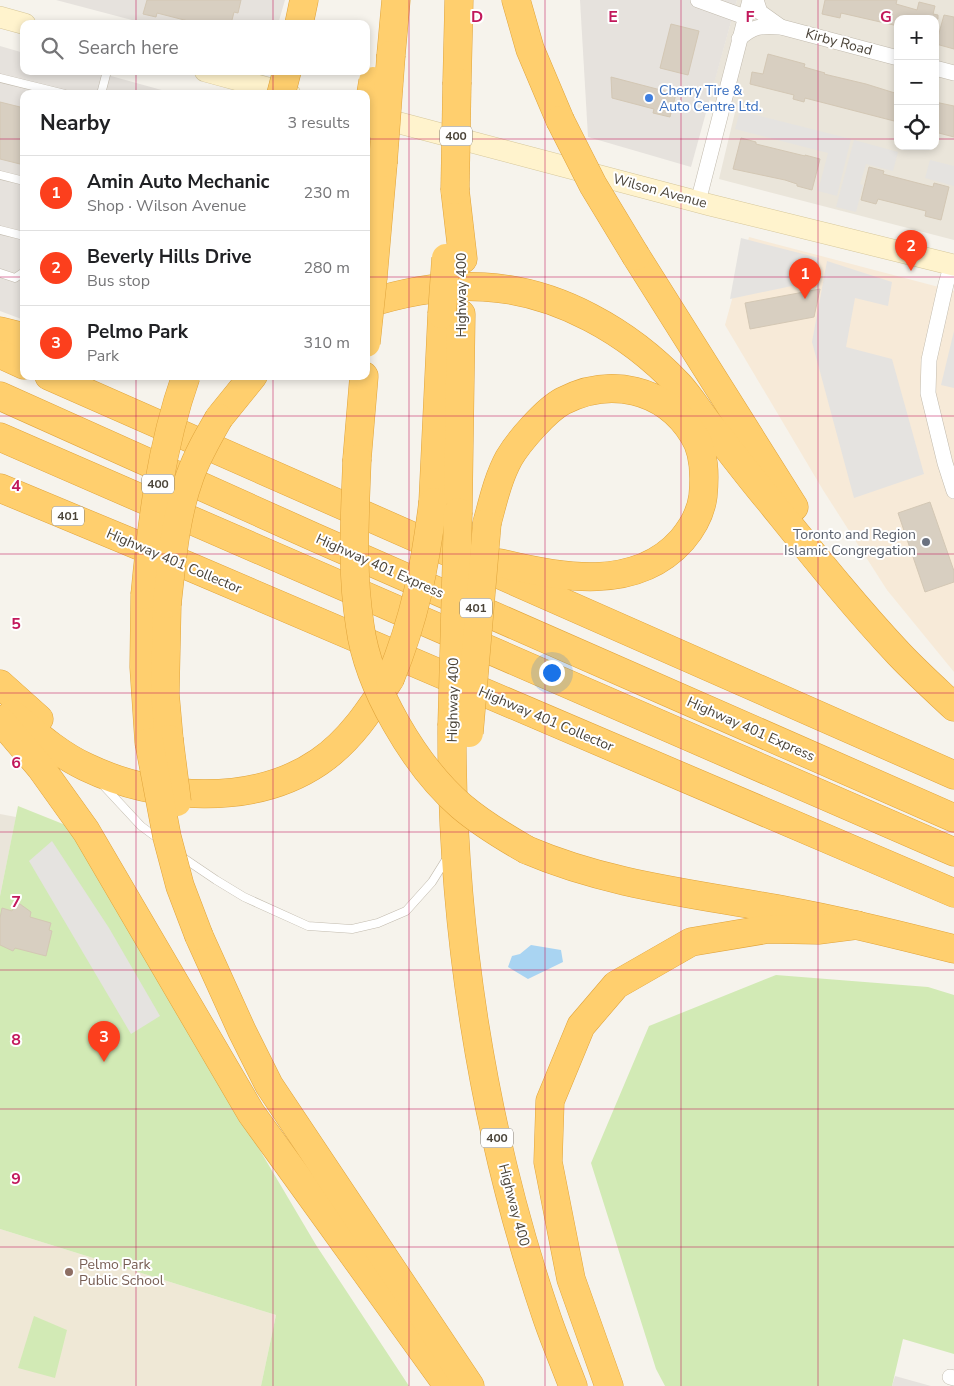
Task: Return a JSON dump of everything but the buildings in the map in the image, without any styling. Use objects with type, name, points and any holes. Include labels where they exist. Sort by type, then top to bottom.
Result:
[{"type":"highway","points":[[300,20],[304,0]]},
{"type":"highway","points":[[370,305],[383,163],[384,55],[380,0]]},
{"type":"highway","points":[[370,109],[396,0]]},
{"type":"highway","name":"400","points":[[452,314],[459,0]]},
{"type":"highway","points":[[516,0],[530,48],[560,120],[594,185],[636,256],[850,598]]},
{"type":"highway","points":[[282,90],[286,75]]},
{"type":"highway","points":[[370,303],[412,292],[451,287],[483,286],[541,297],[573,309],[609,328],[644,353],[680,386],[753,480],[850,598],[898,654],[954,708]]},
{"type":"highway","points":[[0,703],[38,736],[85,767],[112,778],[146,787],[192,793],[216,794],[245,791],[273,784],[318,762],[340,745],[358,726],[390,679],[402,650],[418,596],[433,502],[452,314]]},
{"type":"highway","name":"Highway 400","points":[[452,314],[458,512],[460,730],[455,835],[465,954],[475,1028],[494,1128],[523,1240],[546,1316],[573,1386]]},
{"type":"highway","points":[[0,331],[20,336]]},
{"type":"highway","points":[[0,354],[20,363]]},
{"type":"highway","points":[[58,380],[954,775]]},
{"type":"highway","name":"400","points":[[185,380],[168,437],[157,488],[150,538],[156,599],[144,667],[159,740],[176,796],[203,934],[242,1031],[269,1085],[470,1386]]},
{"type":"highway","points":[[156,599],[196,459],[219,418],[250,380]]},
{"type":"highway","points":[[364,380],[353,545],[360,628],[367,656],[378,686],[393,717],[433,776],[460,805],[492,829],[527,850],[580,870],[634,884],[857,925],[954,949]]},
{"type":"highway","points":[[408,535],[466,554],[521,568],[557,575],[591,578],[631,572],[663,557],[690,530],[701,506],[704,476],[702,451],[683,420],[655,398],[634,390],[611,388],[586,391],[561,402],[530,430],[509,459],[496,489],[487,523],[460,730]]},
{"type":"highway","name":"Highway 401 Express","points":[[0,396],[314,537],[954,818]]},
{"type":"highway","name":"401","points":[[0,437],[954,852]]},
{"type":"highway","name":"Highway 401 Collector","points":[[0,488],[954,893]]},
{"type":"highway","points":[[0,684],[36,717],[57,733],[146,787]]},
{"type":"highway","points":[[0,720],[41,768],[86,831],[251,1113],[448,1386]]},
{"type":"highway","points":[[609,1386],[571,1279],[548,1162],[550,1101],[581,1026],[616,985],[690,942],[768,929],[818,930],[857,925]]},
{"type":"main road","points":[[1,21],[20,23]]},
{"type":"main road","points":[[220,75],[275,90]]},
{"type":"main road","name":"Wilson Avenue","points":[[370,115],[698,202],[953,265]]},
{"type":"street","points":[[698,0],[745,17]]},
{"type":"street","points":[[698,202],[750,0]]},
{"type":"street","name":"Kirby Road","points":[[756,0],[760,12],[781,27]]},
{"type":"street","name":"Kirby Road","points":[[739,39],[747,31],[762,26],[781,27],[894,57]]},
{"type":"street","points":[[939,69],[954,72]]},
{"type":"street","points":[[953,265],[946,284],[929,360],[928,393],[945,463],[954,491]]},
{"type":"lane","points":[[102,90],[106,75]]},
{"type":"lane","points":[[0,78],[49,90]]},
{"type":"lane","points":[[0,175],[20,180]]},
{"type":"lane","points":[[0,230],[20,235]]},
{"type":"lane","points":[[0,273],[14,278],[20,274]]},
{"type":"lane","points":[[85,767],[141,826],[174,851],[244,897],[308,926],[352,929],[378,923],[406,910],[432,882],[455,835]]},
{"type":"shaded area","points":[[56,0],[285,0],[279,20],[132,20]]},
{"type":"shaded area","points":[[580,0],[737,0],[691,167],[588,137]]},
{"type":"shaded area","points":[[737,0],[954,0],[954,240],[719,179],[736,108],[709,100]]},
{"type":"shaded area","points":[[0,46],[20,52],[20,75],[107,75],[162,90],[20,90],[20,318],[0,311]]},
{"type":"shaded area","points":[[740,111],[851,139],[837,196],[818,191],[828,153],[735,129]]},
{"type":"shaded area","points":[[854,140],[898,152],[893,171],[866,164],[860,184],[863,185],[856,212],[836,207]]},
{"type":"shaded area","points":[[930,160],[954,166],[954,186],[925,178]]},
{"type":"shaded area","points":[[749,237],[954,291],[954,672],[887,590],[823,490],[725,325]]},
{"type":"shaded area","points":[[741,238],[819,258],[811,282],[730,299]]},
{"type":"shaded area","points":[[827,261],[892,282],[888,306],[855,298],[846,347],[892,359],[924,474],[854,498],[812,342]]},
{"type":"shaded area","points":[[954,331],[954,388],[941,385]]},
{"type":"shaded area","points":[[0,814],[16,817],[0,896]]},
{"type":"shaded area","points":[[52,841],[109,928],[160,1016],[131,1034],[29,861]]},
{"type":"shaded area","name":"Pelmo Park Public School","points":[[0,1229],[276,1315],[261,1386],[0,1386]]},
{"type":"shaded area","points":[[895,1376],[931,1386],[892,1386]]},
{"type":"green space","points":[[18,806],[68,826],[316,1245],[409,1386],[261,1386],[276,1315],[0,1229],[0,896]]},
{"type":"green space","points":[[776,975],[928,987],[954,995],[954,1354],[903,1339],[892,1386],[665,1386],[656,1369],[591,1163],[649,1026]]},
{"type":"green space","points":[[34,1316],[67,1330],[55,1378],[18,1368]]},
{"type":"water","points":[[531,945],[561,950],[563,962],[528,979],[508,967],[512,956],[520,954]]},
{"type":"place","name":"Cherry Tire & Auto Centre Ltd.","points":[[649,98]]},
{"type":"place","name":"Beverly Hills Drive","points":[[911,271]]},
{"type":"place","name":"Amin Auto Mechanic","points":[[805,299]]},
{"type":"place","name":"Toronto and Region Islamic Congregation","points":[[926,542]]},
{"type":"place","name":"Pelmo Park","points":[[104,1062]]},
{"type":"place","name":"Pelmo Park Public School","points":[[69,1272]]}]
